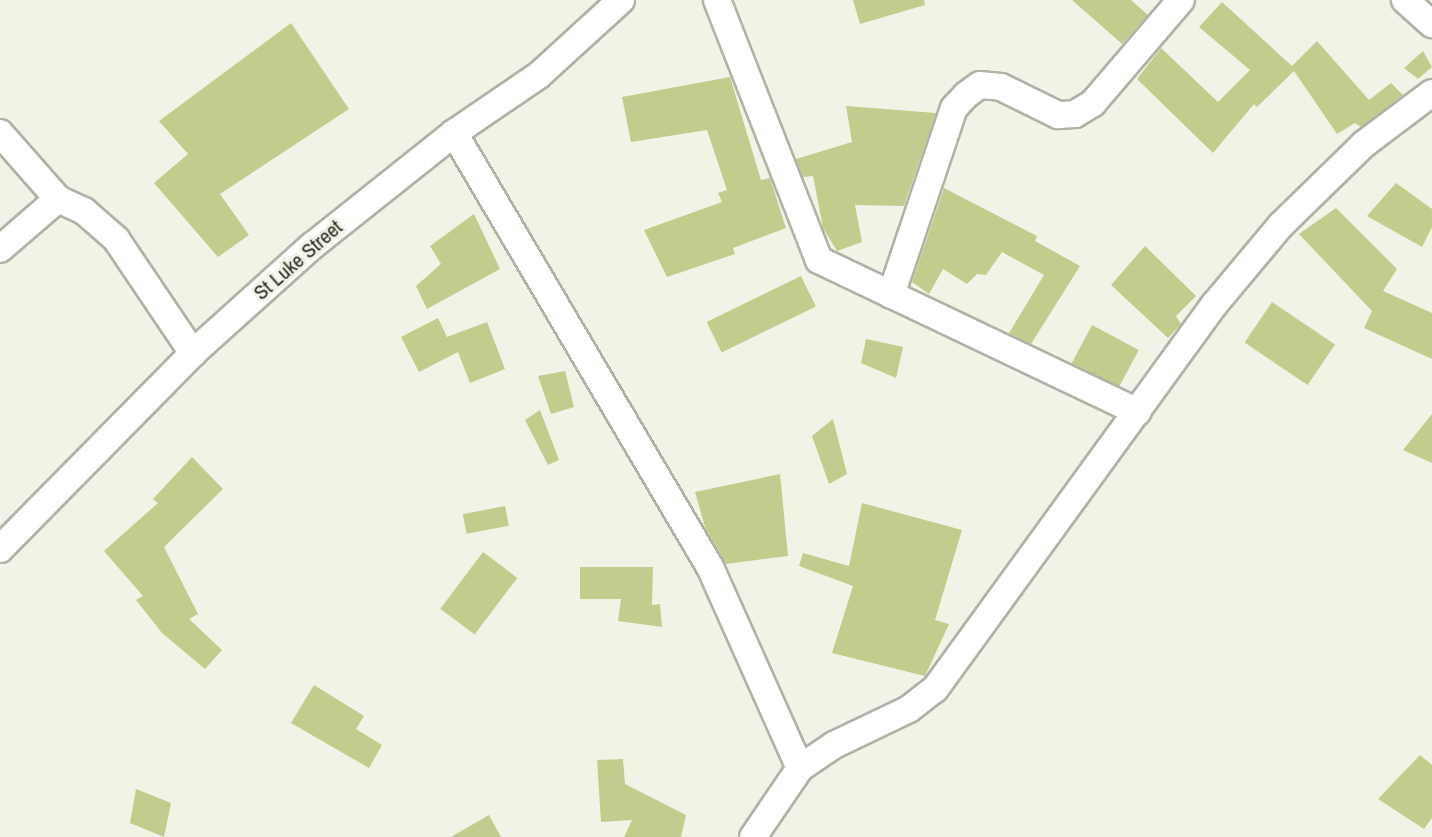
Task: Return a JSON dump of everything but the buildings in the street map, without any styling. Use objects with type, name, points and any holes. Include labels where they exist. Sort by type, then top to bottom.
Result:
[{"type":"street","name":"St Luke Street","points":[[0,549],[192,353],[312,246],[454,132],[539,75],[621,0]]},
{"type":"street","points":[[717,0],[819,260],[1138,412]]},
{"type":"street","points":[[891,295],[954,108],[966,95],[980,85],[1001,87],[1058,115],[1075,114],[1093,103],[1181,0]]},
{"type":"street","points":[[1405,0],[1432,24]]},
{"type":"street","points":[[753,837],[800,768],[834,744],[909,709],[935,688],[1012,576],[1138,412],[1214,305],[1281,225],[1364,144],[1432,93]]},
{"type":"street","points":[[0,132],[58,199],[116,239],[192,353]]},
{"type":"street","points":[[454,132],[710,567],[800,768]]},
{"type":"street","points":[[0,250],[58,199]]}]
